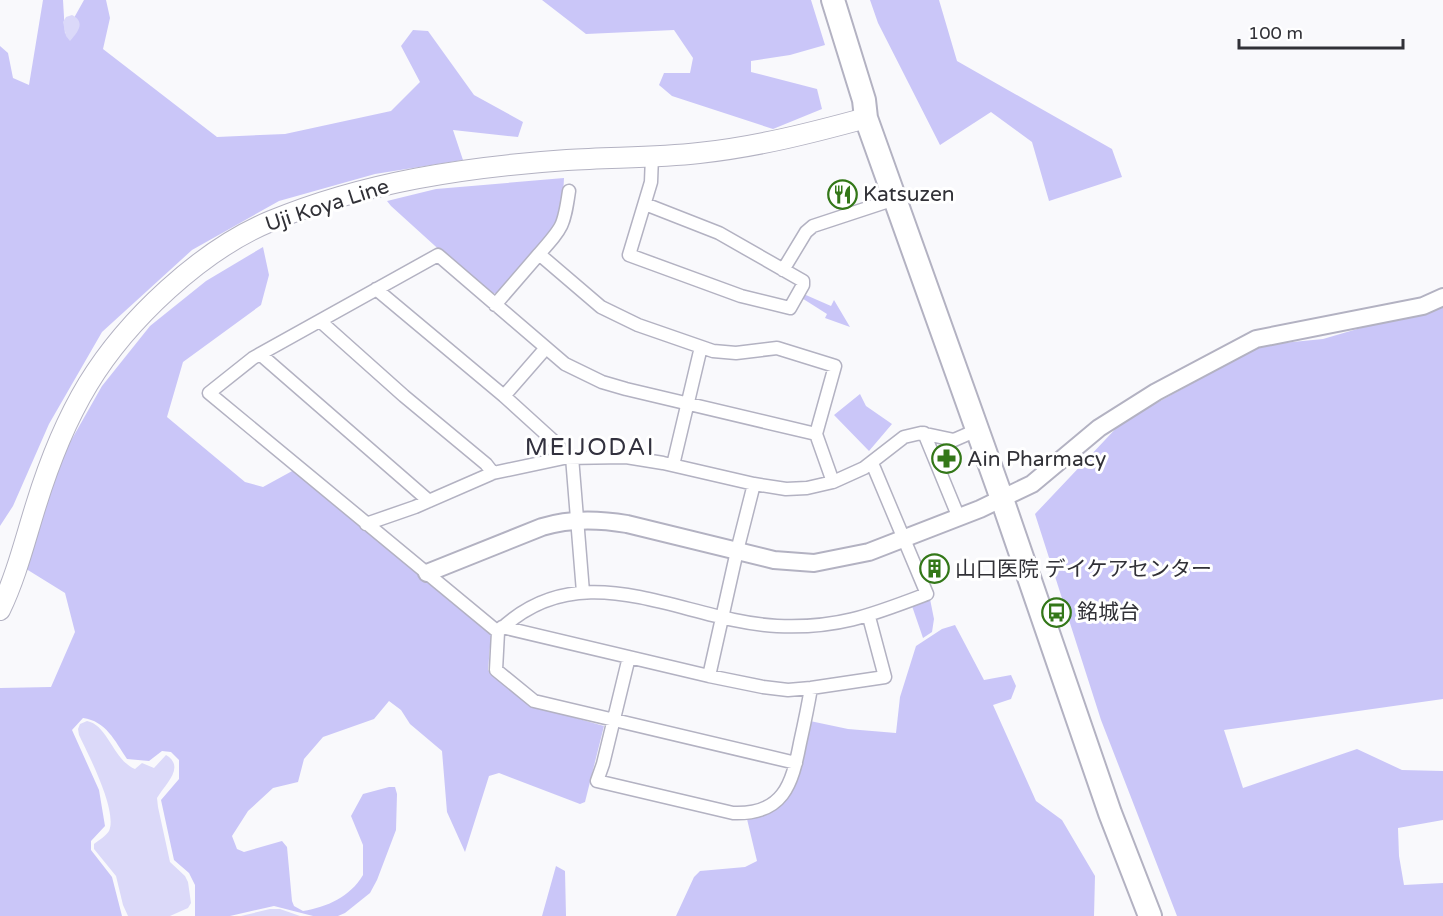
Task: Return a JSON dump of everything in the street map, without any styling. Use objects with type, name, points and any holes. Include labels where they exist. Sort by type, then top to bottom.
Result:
[{"type":"highway","points":[[823,0],[855,103],[866,118]]},
{"type":"highway","points":[[833,0],[864,100],[866,118],[1107,802],[1150,916]]},
{"type":"main road","name":"Uji Koya Line","points":[[0,610],[23,551],[51,460],[76,404],[88,384],[116,344],[153,305],[172,286],[221,249],[270,222],[380,185],[452,172],[512,165],[697,154],[751,147],[866,118]]},
{"type":"street","points":[[645,204],[719,233],[803,281],[790,308],[741,296],[629,255],[651,182],[652,156]]},
{"type":"street","points":[[495,305],[561,230],[569,191]]},
{"type":"street","points":[[783,270],[806,232],[813,226],[895,199]]},
{"type":"street","points":[[539,254],[601,307],[638,325],[713,351],[736,353],[777,348],[835,366],[816,434],[833,482]]},
{"type":"street","points":[[816,434],[602,382],[574,370],[545,349],[438,255],[260,354],[209,393],[366,524],[500,630],[709,676],[788,690],[885,677],[868,617]]},
{"type":"street","points":[[376,289],[504,396],[558,445],[568,458],[577,520],[583,592]]},
{"type":"street","points":[[427,573],[542,527],[577,520],[603,520],[627,524],[774,560],[814,563],[860,555],[959,518],[1002,500],[1032,484],[1099,428],[1156,392],[1256,339],[1423,306],[1443,297]]},
{"type":"street","points":[[320,321],[404,396],[486,464],[493,473]]},
{"type":"street","points":[[674,465],[702,347]]},
{"type":"street","points":[[504,396],[545,349]]},
{"type":"street","points":[[260,354],[429,501]]},
{"type":"street","points":[[366,524],[429,501],[493,473],[568,458],[626,457],[786,489],[819,486],[833,482],[872,463],[904,437],[924,434],[954,440],[977,430]]},
{"type":"street","points":[[924,434],[959,518]]},
{"type":"street","points":[[796,764],[534,701],[496,670],[500,630],[523,612],[541,603],[583,592],[604,591],[638,596],[722,617],[775,626],[810,627],[868,617],[927,594],[872,463]]},
{"type":"street","points":[[709,676],[754,484]]},
{"type":"street","points":[[629,657],[597,781],[733,813],[754,812],[774,803],[783,795],[794,775],[811,688]]},
{"type":"shaded area","points":[[43,0],[63,0],[65,34],[84,0],[106,0],[110,18],[103,49],[217,137],[285,134],[391,111],[420,82],[401,46],[413,30],[428,31],[474,95],[523,122],[518,137],[453,130],[463,160],[375,174],[279,201],[192,250],[102,332],[49,424],[13,506],[0,526],[0,46],[8,53],[13,78],[29,85]]},
{"type":"shaded area","points":[[542,0],[811,0],[825,45],[790,55],[751,61],[751,72],[817,89],[822,109],[773,129],[672,96],[659,85],[664,73],[690,73],[693,58],[674,30],[586,34]]},
{"type":"shaded area","points":[[870,0],[939,0],[957,61],[1112,149],[1122,177],[1049,201],[1032,142],[991,112],[940,145],[878,23]]},
{"type":"shaded area","points":[[564,178],[563,197],[556,229],[498,293],[488,294],[387,201],[436,189]]},
{"type":"shaded area","points":[[263,247],[269,275],[261,305],[183,362],[167,417],[245,482],[263,487],[294,470],[491,635],[488,670],[533,706],[604,726],[585,802],[580,804],[499,773],[489,776],[465,852],[447,812],[442,751],[410,724],[401,710],[389,701],[374,719],[323,737],[304,759],[298,782],[273,788],[248,811],[232,836],[237,849],[244,852],[282,841],[287,847],[294,906],[303,911],[321,907],[345,895],[363,875],[363,845],[351,816],[363,794],[395,787],[397,794],[396,830],[370,893],[338,916],[313,916],[274,906],[230,916],[195,916],[195,885],[189,873],[174,860],[161,800],[179,779],[179,760],[171,752],[162,751],[149,761],[127,759],[104,728],[98,723],[83,718],[72,730],[99,790],[105,826],[91,841],[91,850],[112,877],[122,916],[0,916],[0,688],[51,687],[75,632],[65,593],[23,567],[60,460],[102,386],[150,326],[206,281]]},
{"type":"shaded area","points":[[799,292],[831,306],[834,300],[850,327],[825,318],[827,314],[797,295]]},
{"type":"shaded area","points":[[1443,304],[1443,699],[1224,730],[1243,788],[1357,749],[1402,770],[1443,771],[1443,820],[1398,828],[1399,856],[1404,885],[1443,883],[1443,916],[1177,916],[1101,720],[1035,514],[1122,422],[1262,345],[1323,339]]},
{"type":"shaded area","points":[[860,394],[866,406],[892,424],[869,451],[834,415]]},
{"type":"shaded area","points":[[930,599],[934,619],[932,632],[923,638],[912,606]]},
{"type":"shaded area","points":[[955,625],[984,680],[1011,675],[1016,686],[1011,699],[993,705],[1036,801],[1062,820],[1095,876],[1094,916],[676,916],[694,877],[700,871],[745,867],[757,861],[747,819],[764,814],[777,806],[787,795],[800,768],[810,721],[848,729],[896,733],[900,697],[916,646],[942,629]]},
{"type":"shaded area","points":[[556,866],[565,871],[566,916],[542,916]]},
{"type":"water","points":[[72,15],[80,24],[78,31],[70,41],[66,36],[63,22],[66,17]]},
{"type":"water","points":[[87,721],[100,729],[127,765],[135,769],[142,763],[154,768],[166,755],[172,760],[174,770],[172,776],[157,798],[170,862],[188,882],[191,903],[188,908],[170,916],[128,916],[116,876],[94,849],[94,844],[109,831],[111,822],[101,783],[79,735],[80,724]]},
{"type":"water","points":[[280,909],[300,916],[241,916]]},
{"type":"place","name":"Katsuzen","points":[[842,194]]},
{"type":"place","name":"Ain Pharmacy","points":[[946,459]]},
{"type":"place","name":"山口医院 デイケアセンター","points":[[934,569]]},
{"type":"place","name":"銘城台","points":[[1056,612]]},
{"type":"district","name":"MEIJODAI","points":[[590,447]]}]
